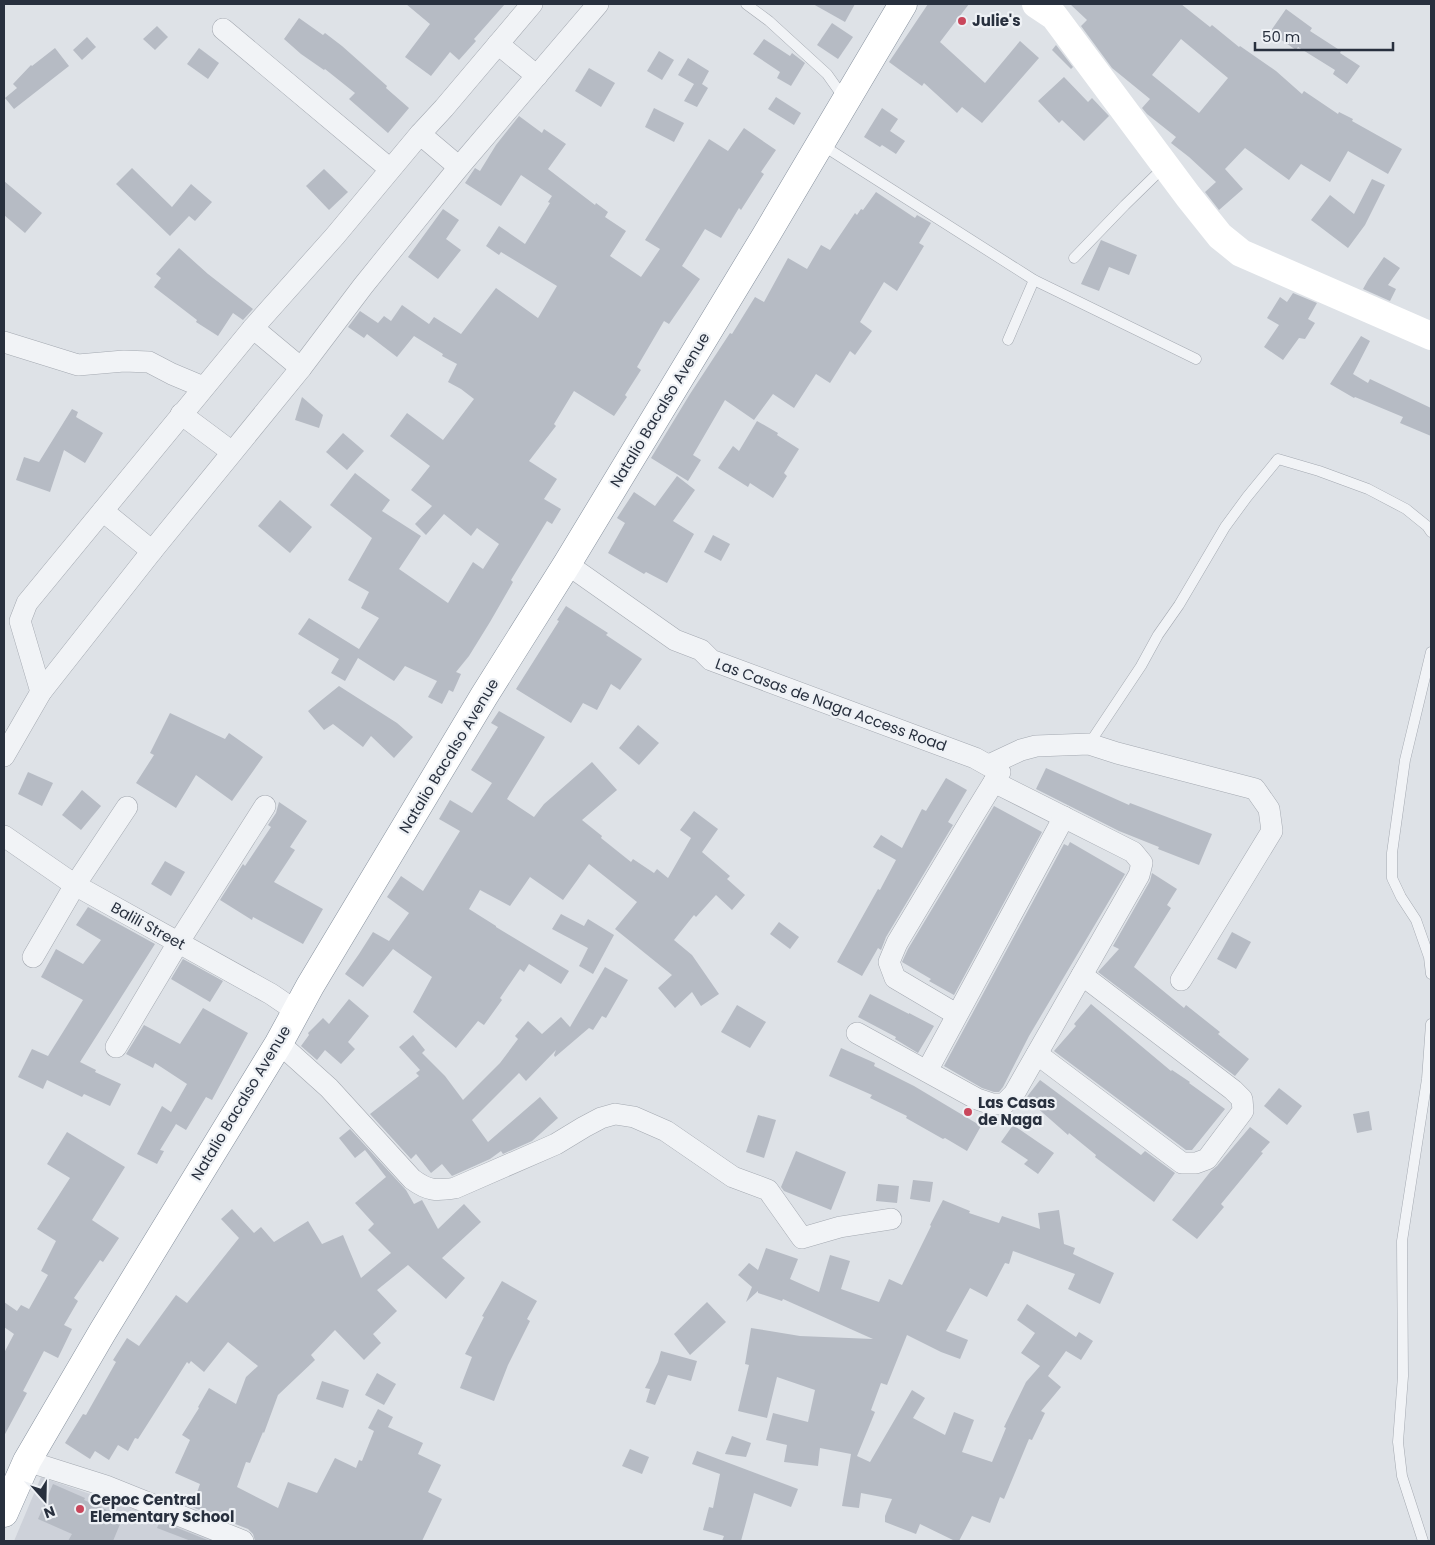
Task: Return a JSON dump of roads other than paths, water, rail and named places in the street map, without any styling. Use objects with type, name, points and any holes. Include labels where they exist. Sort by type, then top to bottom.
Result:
[{"type":"main road","name":"Natalio Bacalso Avenue","points":[[4,1513],[27,1461],[108,1323],[279,1043],[296,1011],[484,696],[567,564],[765,237],[903,4]]},
{"type":"main road","points":[[1036,4],[1054,16],[1165,166],[1220,236],[1241,253],[1431,336]]},
{"type":"street","points":[[41,692],[20,621],[27,604],[203,387],[335,236],[531,4]]},
{"type":"street","points":[[4,756],[41,692],[152,551],[301,368],[363,286],[459,167],[598,4]]},
{"type":"street","points":[[223,29],[390,169]]},
{"type":"street","points":[[498,44],[536,76]]},
{"type":"street","points":[[420,134],[459,167]]},
{"type":"street","points":[[253,328],[301,368]]},
{"type":"street","points":[[4,342],[78,365],[124,361],[149,362],[203,387]]},
{"type":"street","points":[[181,414],[232,452]]},
{"type":"street","points":[[103,511],[152,551]]},
{"type":"street","name":"Las Casas de Naga Access Road","points":[[567,564],[675,640],[701,650],[711,660],[974,758],[1064,817],[1133,852],[1142,863],[1139,875],[1082,975]]},
{"type":"street","points":[[956,1014],[895,978],[889,962],[902,935],[995,773],[1021,750],[1036,746],[1089,744],[1255,789],[1269,809],[1272,832],[1181,980]]},
{"type":"street","points":[[116,1047],[178,943],[265,806]]},
{"type":"street","points":[[33,957],[75,885],[127,807]]},
{"type":"street","points":[[927,1071],[956,1014],[1064,817]]},
{"type":"street","name":"Balili Street","points":[[4,836],[75,885],[270,994],[296,1011]]},
{"type":"street","points":[[857,1033],[977,1099],[992,1104],[1004,1104],[1014,1094],[1082,975],[1234,1090],[1242,1099],[1243,1111],[1207,1159],[1196,1163],[1182,1163],[1037,1054]]},
{"type":"street","points":[[279,1043],[328,1088],[412,1179],[422,1187],[437,1191],[455,1188],[556,1144],[601,1118],[615,1114],[634,1118],[666,1131],[733,1176],[768,1190],[802,1238],[840,1227],[891,1219]]},
{"type":"street","points":[[27,1461],[106,1486],[243,1541]]},
{"type":"lane","points":[[746,4],[770,21],[827,74],[846,101]]},
{"type":"lane","points":[[820,144],[1034,280],[1196,359]]},
{"type":"lane","points":[[1074,258],[1165,166]]},
{"type":"lane","points":[[1008,340],[1034,280]]},
{"type":"lane","points":[[1089,744],[1141,666],[1225,527],[1247,496],[1278,459],[1319,471],[1368,490],[1406,509],[1427,526],[1431,532]]},
{"type":"lane","points":[[1431,652],[1405,760],[1392,853],[1392,878],[1401,897],[1416,920],[1429,956],[1431,974]]},
{"type":"lane","points":[[1423,1541],[1402,1476],[1398,1442],[1403,1376],[1402,1240],[1427,1079],[1431,1024]]},
{"type":"place","name":"Julie's","points":[[962,21]]},
{"type":"place","name":"Las Casas de Naga","points":[[968,1112]]},
{"type":"place","name":"Cepoc Central Elementary School","points":[[80,1509]]}]
